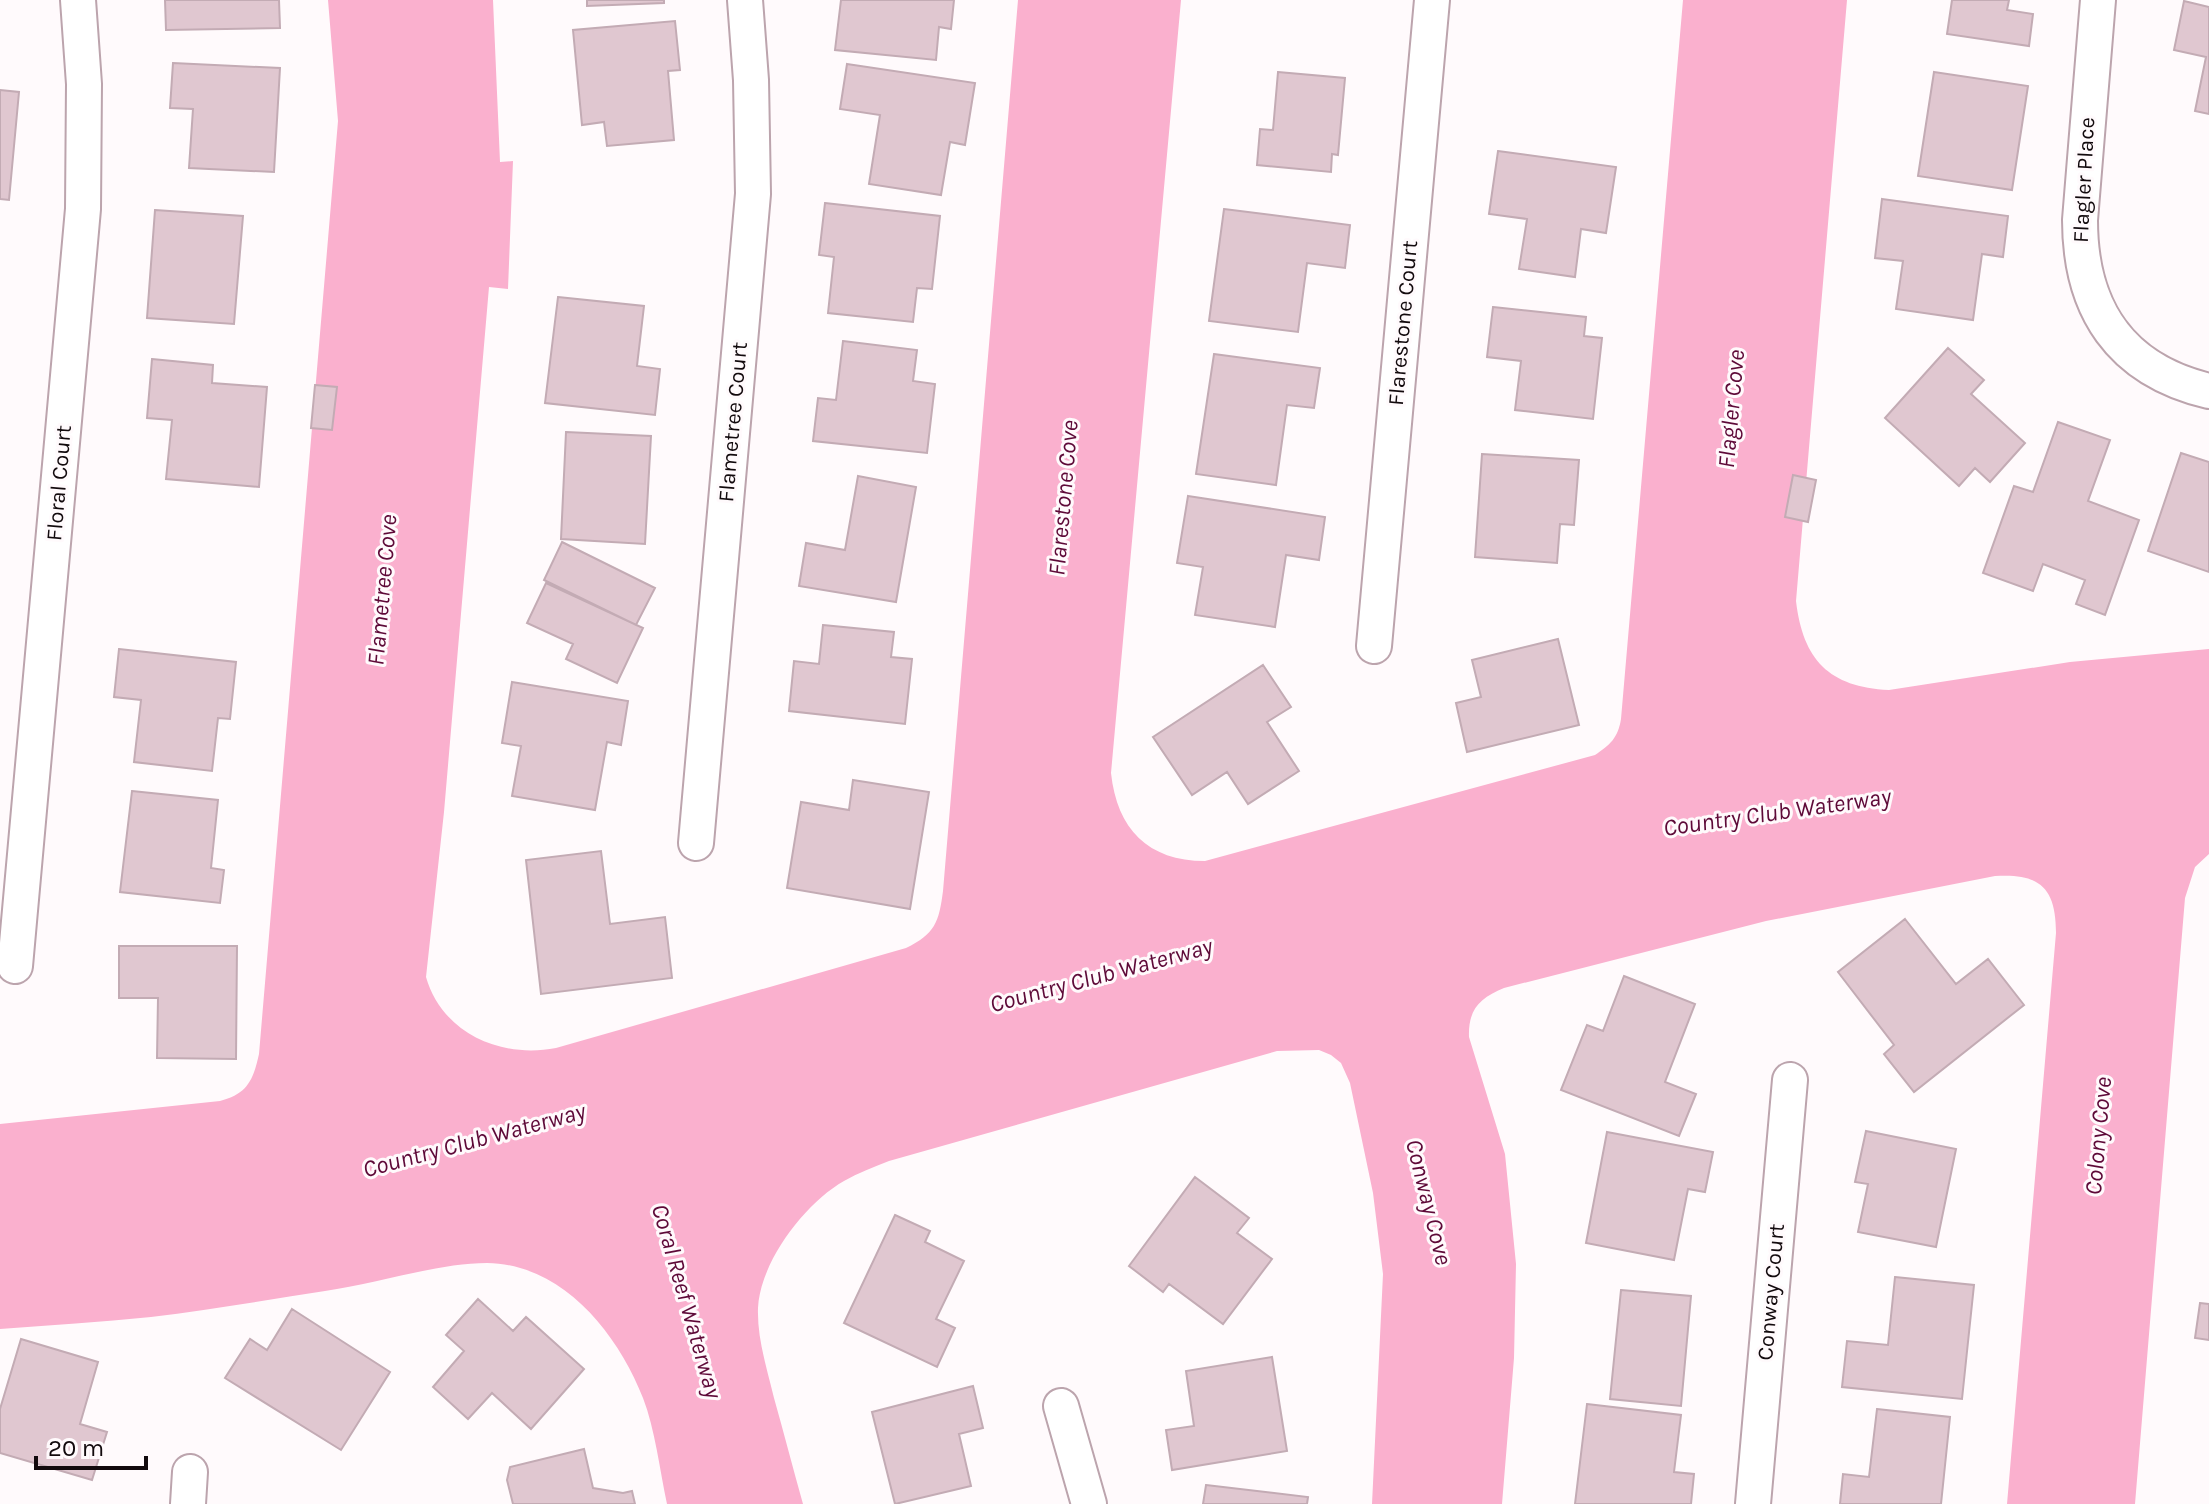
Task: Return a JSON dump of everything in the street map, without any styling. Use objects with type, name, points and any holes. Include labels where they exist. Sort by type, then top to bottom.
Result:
[{"type":"street","name":"Floral Court","points":[[15,966],[83,209],[84,84],[78,0]]},
{"type":"street","name":"Flametree Court","points":[[696,843],[753,194],[751,80],[745,0]]},
{"type":"street","name":"Flarestone Court","points":[[1374,646],[1432,0]]},
{"type":"street","name":"Flagler Place","points":[[2098,0],[2080,220],[2084,274],[2101,320],[2137,358],[2185,386],[2209,391]]},
{"type":"street","name":"Conway Court","points":[[1753,1504],[1790,1080]]},
{"type":"street","points":[[1061,1406],[1089,1504]]},
{"type":"water","points":[[328,0],[493,0],[500,162],[513,161],[508,289],[489,287],[444,812],[426,977],[445,1013],[476,1038],[495,1045],[535,1050],[556,1048],[906,948],[923,938],[934,926],[943,891],[1018,0],[1181,0],[1111,773],[1120,810],[1139,838],[1167,855],[1205,861],[1595,755],[1612,740],[1621,719],[1683,0],[1847,0],[1796,601],[1805,639],[1813,654],[1835,676],[1868,688],[1889,690],[2070,662],[2209,649],[2209,854],[2195,867],[2185,898],[2135,1504],[2007,1504],[2056,933],[2049,894],[2042,886],[2024,877],[1995,876],[1766,921],[1504,988],[1477,1006],[1471,1019],[1469,1037],[1505,1154],[1516,1264],[1514,1358],[1502,1504],[1372,1504],[1383,1274],[1373,1193],[1350,1083],[1341,1063],[1319,1050],[1277,1051],[889,1161],[844,1181],[814,1204],[776,1253],[761,1290],[758,1308],[763,1353],[803,1504],[667,1504],[647,1410],[618,1349],[583,1306],[562,1289],[539,1275],[514,1266],[468,1264],[344,1288],[194,1311],[0,1329],[0,1124],[220,1101],[243,1090],[257,1063],[338,121]]},
{"type":"building","points":[[165,0],[279,0],[280,28],[166,30]]},
{"type":"building","points":[[587,0],[664,0],[664,3],[587,6]]},
{"type":"building","points":[[841,0],[954,0],[951,29],[939,27],[936,60],[835,50]]},
{"type":"building","points":[[1952,0],[2009,0],[2007,10],[2033,14],[2029,46],[1947,34]]},
{"type":"building","points":[[2184,1],[2209,7],[2209,114],[2195,111],[2206,57],[2174,50]]},
{"type":"building","points":[[675,21],[680,70],[668,71],[674,140],[607,146],[604,122],[582,125],[573,30]]},
{"type":"building","points":[[173,63],[280,68],[274,172],[189,168],[193,109],[170,108]]},
{"type":"building","points":[[847,64],[975,83],[965,145],[950,142],[941,195],[869,184],[880,115],[840,109]]},
{"type":"building","points":[[1278,72],[1345,78],[1338,155],[1332,154],[1331,172],[1257,165],[1260,129],[1273,130]]},
{"type":"building","points":[[1934,72],[2028,86],[2012,190],[1918,176]]},
{"type":"building","points":[[0,90],[19,92],[9,200],[0,199]]},
{"type":"building","points":[[1498,151],[1616,167],[1606,233],[1581,229],[1575,277],[1519,269],[1527,219],[1489,214]]},
{"type":"building","points":[[1882,199],[2008,216],[2003,257],[1982,254],[1973,320],[1896,309],[1903,261],[1875,258]]},
{"type":"building","points":[[825,203],[940,216],[932,289],[917,288],[913,322],[828,313],[834,257],[819,255]]},
{"type":"building","points":[[1224,209],[1350,225],[1345,268],[1307,263],[1298,332],[1209,321]]},
{"type":"building","points":[[155,210],[243,216],[234,324],[147,318]]},
{"type":"building","points":[[558,297],[644,306],[637,366],[660,369],[655,415],[545,403]]},
{"type":"building","points":[[1493,307],[1586,317],[1584,336],[1602,338],[1593,419],[1515,410],[1521,361],[1487,357]]},
{"type":"building","points":[[843,341],[917,350],[913,381],[935,384],[927,453],[813,441],[818,398],[836,400]]},
{"type":"building","points":[[1948,348],[1984,380],[1971,394],[2025,443],[1990,482],[1975,468],[1959,486],[1885,418]]},
{"type":"building","points":[[1214,354],[1320,368],[1314,408],[1287,405],[1276,485],[1196,474]]},
{"type":"building","points":[[152,359],[213,365],[212,383],[267,387],[259,487],[166,479],[172,420],[147,418]]},
{"type":"building","points":[[315,385],[337,387],[332,430],[311,428]]},
{"type":"building","points":[[2058,422],[2110,440],[2088,501],[2139,520],[2105,615],[2076,604],[2085,580],[2043,564],[2033,591],[1983,573],[2014,486],[2033,492]]},
{"type":"building","points":[[566,432],[651,436],[645,544],[561,539]]},
{"type":"building","points":[[2181,453],[2209,462],[2209,572],[2148,551]]},
{"type":"building","points":[[1482,454],[1579,460],[1574,525],[1560,524],[1557,563],[1475,557]]},
{"type":"building","points":[[1793,475],[1816,480],[1808,522],[1785,517]]},
{"type":"building","points":[[858,476],[916,487],[896,602],[799,586],[806,543],[845,550]]},
{"type":"building","points":[[1188,496],[1325,517],[1319,560],[1286,555],[1275,627],[1195,615],[1203,567],[1177,563]]},
{"type":"building","points":[[562,542],[655,588],[636,625],[544,580]]},
{"type":"building","points":[[546,583],[643,628],[617,683],[566,659],[573,644],[527,623]]},
{"type":"building","points":[[823,625],[894,632],[891,657],[912,659],[905,724],[789,711],[794,661],[819,664]]},
{"type":"building","points":[[1558,639],[1579,725],[1467,752],[1456,703],[1481,697],[1472,660]]},
{"type":"building","points":[[119,649],[236,662],[230,719],[218,718],[212,771],[134,762],[141,700],[114,697]]},
{"type":"building","points":[[1263,665],[1291,707],[1267,722],[1299,771],[1248,804],[1227,772],[1192,795],[1153,737]]},
{"type":"building","points":[[512,682],[628,701],[621,745],[607,742],[595,810],[512,796],[521,746],[502,743]]},
{"type":"building","points":[[853,780],[929,792],[910,909],[787,888],[801,802],[849,810]]},
{"type":"building","points":[[132,791],[218,800],[211,868],[224,870],[220,903],[120,892]]},
{"type":"building","points":[[601,851],[610,924],[665,917],[672,978],[541,994],[526,860]]},
{"type":"building","points":[[1905,919],[1956,984],[1988,959],[2024,1005],[1914,1092],[1884,1054],[1894,1045],[1838,972]]},
{"type":"building","points":[[119,946],[237,946],[236,1059],[157,1058],[158,998],[119,998]]},
{"type":"building","points":[[1624,976],[1695,1004],[1665,1082],[1696,1094],[1679,1136],[1561,1090],[1587,1025],[1603,1031]]},
{"type":"building","points":[[1866,1131],[1956,1149],[1936,1247],[1858,1232],[1868,1184],[1855,1182]]},
{"type":"building","points":[[1607,1132],[1713,1152],[1705,1192],[1688,1189],[1674,1260],[1586,1243]]},
{"type":"building","points":[[1195,1177],[1249,1218],[1237,1233],[1272,1259],[1223,1324],[1169,1284],[1163,1292],[1129,1266]]},
{"type":"building","points":[[895,1215],[930,1231],[925,1242],[964,1261],[936,1319],[955,1328],[937,1367],[844,1323]]},
{"type":"building","points":[[1895,1277],[1974,1285],[1962,1399],[1842,1387],[1847,1341],[1888,1345]]},
{"type":"building","points":[[1621,1290],[1691,1296],[1681,1406],[1610,1399]]},
{"type":"building","points":[[478,1299],[513,1331],[526,1317],[584,1369],[531,1429],[492,1393],[468,1419],[433,1387],[464,1351],[446,1335]]},
{"type":"building","points":[[2200,1303],[2209,1304],[2209,1340],[2195,1338]]},
{"type":"building","points":[[292,1309],[390,1372],[341,1450],[225,1378],[250,1339],[267,1350]]},
{"type":"building","points":[[21,1339],[98,1362],[80,1424],[107,1432],[92,1480],[0,1453],[0,1409]]},
{"type":"building","points":[[1272,1357],[1287,1451],[1172,1470],[1166,1430],[1194,1426],[1186,1371]]},
{"type":"building","points":[[973,1386],[983,1428],[959,1434],[971,1486],[895,1504],[872,1412]]},
{"type":"building","points":[[1587,1404],[1681,1415],[1674,1472],[1694,1474],[1691,1504],[1575,1504]]},
{"type":"building","points":[[1877,1409],[1950,1417],[1941,1504],[1840,1504],[1843,1474],[1869,1477]]},
{"type":"building","points":[[584,1449],[593,1488],[623,1493],[632,1491],[635,1504],[513,1504],[507,1480],[510,1467]]},
{"type":"building","points":[[1206,1485],[1308,1497],[1307,1504],[1203,1504]]},
{"type":"water label","name":"Flagler Cove","points":[[1731,409]]},
{"type":"water label","name":"Flarestone Cove","points":[[1063,498]]},
{"type":"water label","name":"Flametree Cove","points":[[382,590]]},
{"type":"water label","name":"Country Club Waterway","points":[[1777,812]]},
{"type":"water label","name":"Country Club Waterway","points":[[1101,975]]},
{"type":"water label","name":"Colony Cove","points":[[2098,1136]]},
{"type":"water label","name":"Country Club Waterway","points":[[474,1140]]},
{"type":"water label","name":"Conway Cove","points":[[1429,1202]]},
{"type":"water label","name":"Coral Reef Waterway","points":[[687,1301]]}]
